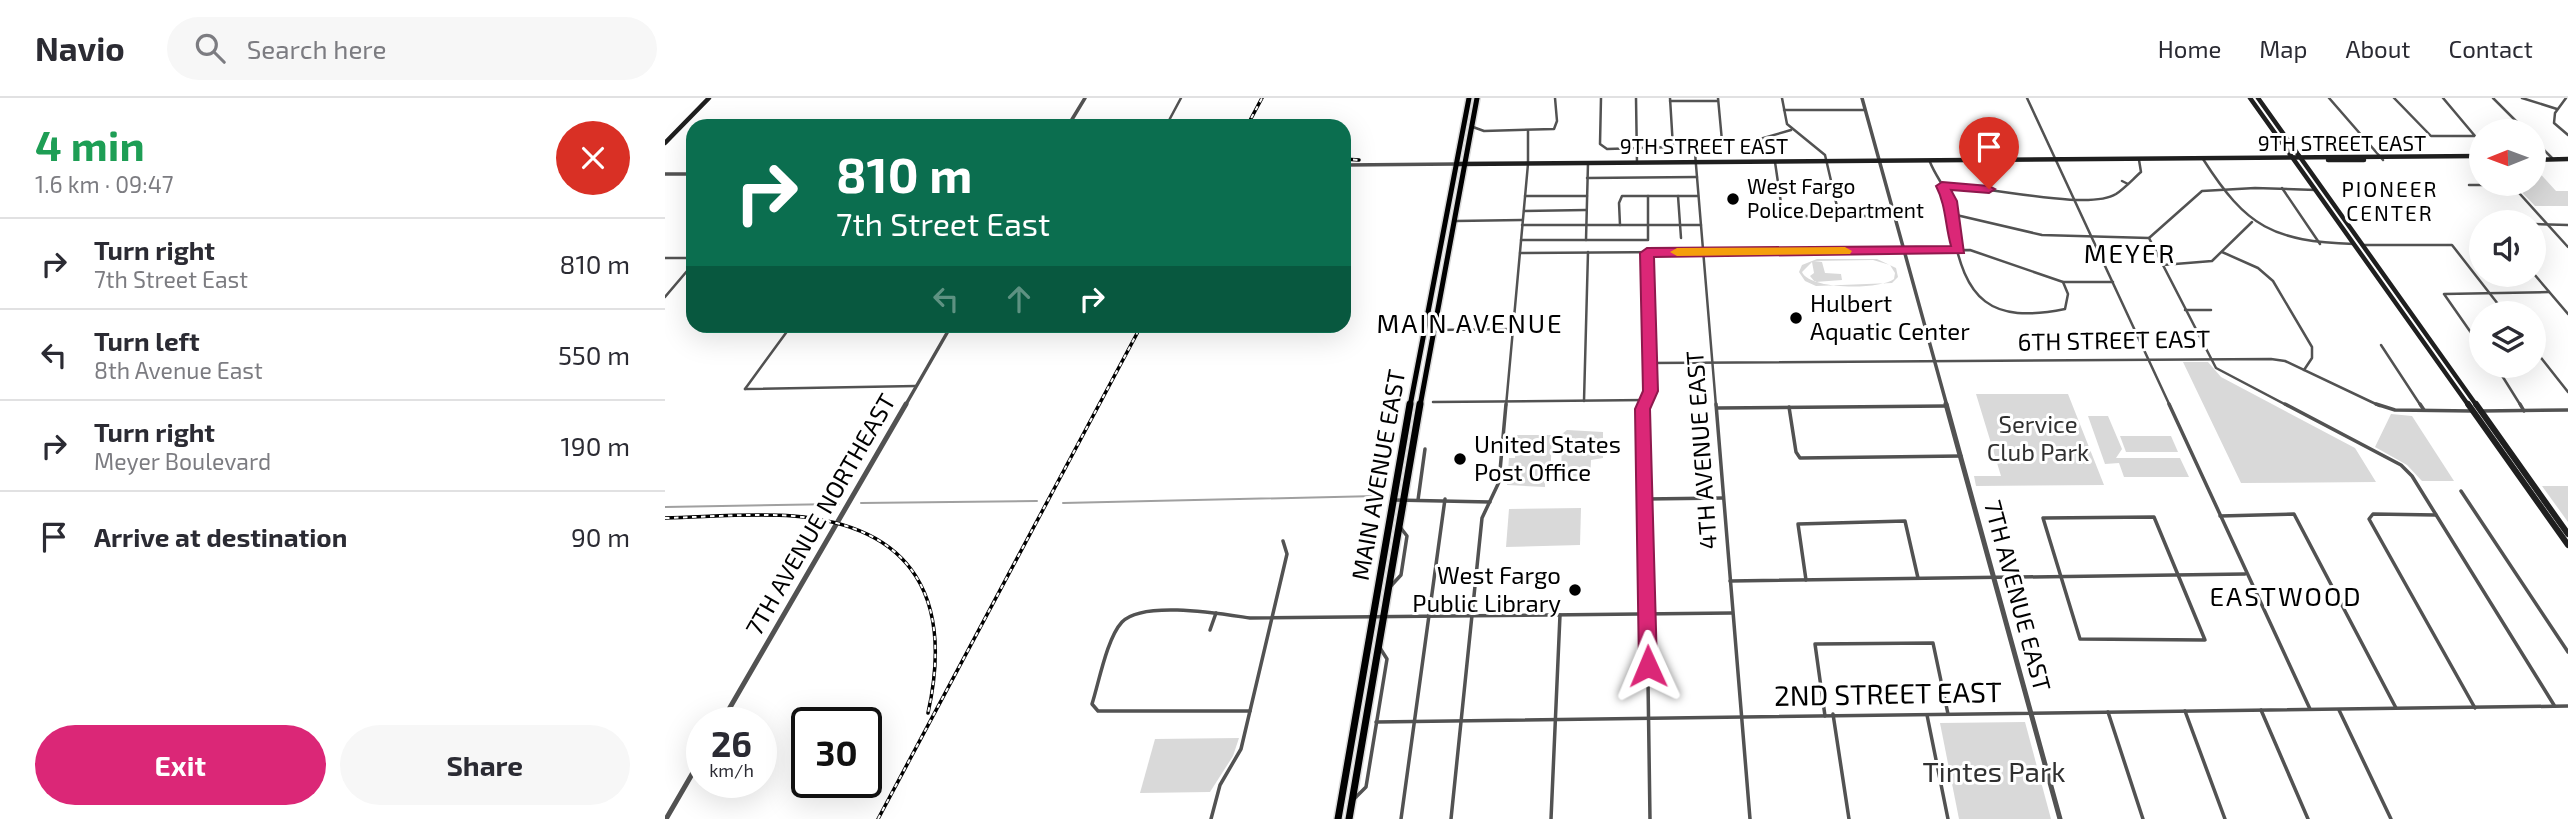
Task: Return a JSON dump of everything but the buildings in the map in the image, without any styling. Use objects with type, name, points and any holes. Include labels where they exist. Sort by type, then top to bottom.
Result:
[{"type":"main road","points":[[688,119],[709,98]]},
{"type":"main road","name":"MAIN AVENUE EAST","points":[[1349,819],[1398,526],[1398,500],[1430,297],[1469,98]]},
{"type":"main road","name":"MAIN AVENUE EAST","points":[[1338,819],[1374,616],[1456,221],[1477,98]]},
{"type":"main road","points":[[2250,98],[2363,245],[2568,534]]},
{"type":"main road","points":[[2257,98],[2298,158],[2316,190],[2568,545]]},
{"type":"main road","points":[[666,140],[686,120]]},
{"type":"main road","name":"9TH STREET EAST","points":[[1458,164],[2469,158]]},
{"type":"main road","points":[[2546,158],[2568,158]]},
{"type":"main road","name":"9TH STREET EAST","points":[[1913,161],[1947,161]]},
{"type":"main road","points":[[1452,195],[1451,218],[1456,221]]},
{"type":"main road","points":[[1430,297],[1429,325],[1433,330]]},
{"type":"street","points":[[1072,119],[1085,98]]},
{"type":"street","points":[[1170,119],[1181,98]]},
{"type":"street","points":[[1472,127],[1479,131],[1554,129],[1557,121],[1555,98]]},
{"type":"street","points":[[1601,98],[1600,141],[1601,146],[1607,149],[1670,148],[1673,142],[1670,99],[1718,99],[1722,141],[1699,148],[1696,162]]},
{"type":"street","points":[[1636,98],[1637,163]]},
{"type":"street","points":[[1782,98],[1791,130],[1820,150],[1827,162],[1839,216]]},
{"type":"street","name":"7TH AVENUE EAST","points":[[1862,98],[2060,819]]},
{"type":"street","points":[[2027,98],[2309,709]]},
{"type":"street","points":[[2329,98],[2382,158]]},
{"type":"street","points":[[2393,98],[2431,136],[2475,136],[2443,98]]},
{"type":"street","points":[[2493,98],[2514,119]]},
{"type":"street","points":[[2522,98],[2557,109]]},
{"type":"street","points":[[2567,98],[2552,120],[2555,127],[2568,135]]},
{"type":"street","points":[[1784,110],[1865,110]]},
{"type":"street","points":[[1760,139],[1791,130]]},
{"type":"street","points":[[1451,819],[1482,518],[1499,482],[1528,164],[1528,131]]},
{"type":"street","points":[[2546,152],[2552,158]]},
{"type":"street","points":[[2203,159],[2237,209],[2252,222],[2286,237],[2320,244],[2452,245],[2496,301]]},
{"type":"street","points":[[1942,186],[1965,186],[2041,198],[2112,196],[2142,169],[2139,160]]},
{"type":"street","name":"4TH AVENUE EAST","points":[[1696,162],[1749,819]]},
{"type":"street","points":[[1775,162],[1782,210],[1787,216],[1894,216]]},
{"type":"street","points":[[1930,162],[1950,201],[1951,226],[1959,250],[1977,295],[1986,305],[2014,316],[2065,309],[2068,295],[2063,282]]},
{"type":"street","points":[[1586,240],[1588,163]]},
{"type":"street","points":[[1351,166],[1458,164]]},
{"type":"street","points":[[666,174],[686,174]]},
{"type":"street","points":[[1587,178],[1697,177]]},
{"type":"street","points":[[2122,181],[2128,184]]},
{"type":"street","points":[[1952,214],[2042,235],[2149,238],[2194,195],[2209,188],[2316,190]]},
{"type":"street","points":[[2282,188],[2320,244]]},
{"type":"street","points":[[1525,196],[1587,196]]},
{"type":"street","points":[[1521,240],[1650,238],[1648,196]]},
{"type":"street","points":[[1678,196],[1681,238]]},
{"type":"street","points":[[1620,225],[1621,197],[1699,196]]},
{"type":"street","points":[[2522,196],[2568,247]]},
{"type":"street","points":[[1524,211],[1586,210]]},
{"type":"street","points":[[1456,221],[1586,226],[1701,225]]},
{"type":"street","points":[[2163,265],[2208,263],[2252,222]]},
{"type":"street","points":[[2547,225],[2568,225]]},
{"type":"street","points":[[2149,238],[2215,368],[2401,465],[2412,476],[2554,705]]},
{"type":"street","points":[[1520,253],[1959,250],[1977,251],[2063,282],[2113,282]]},
{"type":"street","points":[[1584,401],[1588,252]]},
{"type":"street","points":[[2222,252],[2258,268],[2277,285],[2312,347],[2312,358],[2304,370]]},
{"type":"street","points":[[1647,253],[1650,391],[1642,409],[1650,819]]},
{"type":"street","points":[[665,258],[686,258]]},
{"type":"street","points":[[665,297],[686,272]]},
{"type":"street","points":[[2545,287],[2568,314]]},
{"type":"street","points":[[2469,330],[2444,294],[2549,292]]},
{"type":"street","points":[[2185,310],[2211,310]]},
{"type":"street","points":[[1433,330],[1513,329]]},
{"type":"street","points":[[786,333],[745,389],[916,386]]},
{"type":"street","name":"7TH AVENUE NORTHEAST","points":[[730,707],[947,333]]},
{"type":"street","points":[[2381,345],[2424,410]]},
{"type":"street","name":"6TH STREET EAST","points":[[1649,363],[1934,359],[2271,359],[2304,370],[2380,407],[2473,411],[2568,410]]},
{"type":"street","points":[[2546,364],[2568,392]]},
{"type":"street","points":[[2503,378],[2524,411]]},
{"type":"street","points":[[1433,402],[1646,400]]},
{"type":"street","points":[[1717,408],[1947,406]]},
{"type":"street","points":[[1789,407],[1796,452],[1800,458],[1961,456]]},
{"type":"street","points":[[1418,500],[1425,449]]},
{"type":"street","points":[[2461,491],[2568,652]]},
{"type":"street","points":[[1644,499],[1723,498]]},
{"type":"street","points":[[1401,819],[1445,499]]},
{"type":"street","points":[[1398,500],[1490,502]]},
{"type":"street","points":[[2220,516],[2294,514],[2396,709]]},
{"type":"street","points":[[2436,514],[2373,514],[2369,519],[2475,708]]},
{"type":"street","points":[[2154,517],[2205,640],[2081,639],[2060,574],[2043,518],[2154,517]]},
{"type":"street","points":[[1806,580],[1798,524],[1896,521],[1905,521],[1907,525],[1919,579]]},
{"type":"street","points":[[1211,819],[1220,785],[1241,749],[1287,555],[1283,541]]},
{"type":"street","points":[[1730,581],[1993,578],[2060,574],[2246,574]]},
{"type":"street","points":[[1250,710],[1093,709],[1120,624],[1137,612],[1272,617],[1733,613]]},
{"type":"street","points":[[1210,630],[1216,613]]},
{"type":"street","points":[[1551,819],[1560,614]]},
{"type":"street","points":[[1825,716],[1815,644],[1933,643],[1948,714]]},
{"type":"street","points":[[1352,800],[1366,787],[1387,659],[1378,645]]},
{"type":"street","name":"2ND STREET EAST","points":[[1376,722],[2568,706]]},
{"type":"street","points":[[2339,709],[2391,819]]},
{"type":"street","points":[[2261,710],[2308,819]]},
{"type":"street","points":[[2185,711],[2225,819]]},
{"type":"street","points":[[2108,712],[2143,819]]},
{"type":"street","points":[[1833,714],[1849,819]]},
{"type":"street","points":[[1926,714],[1948,819]]},
{"type":"street","points":[[666,819],[686,785]]},
{"type":"green space","points":[[2546,180],[2556,191],[2568,191],[2568,206],[2535,206],[2525,196],[2546,196]]},
{"type":"green space","points":[[1817,259],[1877,259],[1889,265],[1873,260],[1814,261],[1822,262],[1825,273],[1841,274],[1842,280],[1817,282],[1834,285],[1816,286],[1805,281],[1799,272],[1802,265]],"holes":[[[1812,262],[1814,273],[1810,276],[1814,281],[1802,272]]]},
{"type":"green space","points":[[1890,265],[1896,268],[1898,277],[1892,283],[1886,283],[1894,279],[1895,273]]},
{"type":"green space","points":[[2183,362],[2208,362],[2221,377],[2355,448],[2376,482],[2241,483]]},
{"type":"green space","name":"Service Club Park","points":[[1976,394],[2068,394],[2104,485],[1976,486],[1974,476],[2001,476]]},
{"type":"green space","points":[[2391,414],[2412,416],[2454,481],[2422,481],[2407,465],[2375,447]]},
{"type":"green space","points":[[2088,416],[2108,416],[2122,449],[2116,458],[2180,458],[2189,477],[2124,477],[2119,463],[2105,464]]},
{"type":"green space","points":[[1567,430],[1603,432],[1603,458],[1591,460],[1590,482],[1561,482],[1562,434]]},
{"type":"green space","points":[[1517,435],[1552,435],[1550,483],[1545,483],[1545,487],[1507,485],[1509,458],[1515,458]]},
{"type":"green space","points":[[2120,436],[2171,436],[2178,452],[2126,452]]},
{"type":"green space","points":[[2542,486],[2568,486],[2568,522]]},
{"type":"green space","points":[[1581,508],[1580,545],[1506,547],[1509,509]]},
{"type":"green space","name":"Tintes Park","points":[[2025,722],[2051,819],[1959,819],[1940,723]]},
{"type":"green space","points":[[1239,738],[1233,756],[1210,792],[1140,793],[1155,739]]},
{"type":"waterway","points":[[1063,503],[1377,496]]},
{"type":"waterway","points":[[861,503],[1037,501]]},
{"type":"waterway","points":[[665,507],[839,504]]},
{"type":"railway","points":[[1251,119],[1262,98]]},
{"type":"railway","points":[[1351,159],[1359,160]]},
{"type":"railway","points":[[878,819],[1137,333]]},
{"type":"railway","points":[[665,518],[793,516],[835,523],[869,535],[896,553],[916,576],[928,604],[935,636],[934,673],[928,713]]},
{"type":"slow traffic","points":[[1677,252],[1845,251]]},
{"type":"place","name":"West Fargo Police Department","points":[[1733,199]]},
{"type":"place","name":"Hulbert Aquatic Center","points":[[1796,318]]},
{"type":"place","name":"United States Post Office","points":[[1460,459]]},
{"type":"place","name":"West Fargo Public Library","points":[[1575,590]]},
{"type":"district","name":"PIONEER CENTER","points":[[2390,202]]},
{"type":"district","name":"MEYER","points":[[2130,254]]},
{"type":"district","name":"MAIN AVENUE","points":[[1470,324]]},
{"type":"district","name":"EASTWOOD","points":[[2286,597]]},
{"type":"route","points":[[1648,666],[1642,409],[1650,391],[1647,253],[1959,250],[1951,226],[1950,201],[1942,186],[1989,189]]}]
